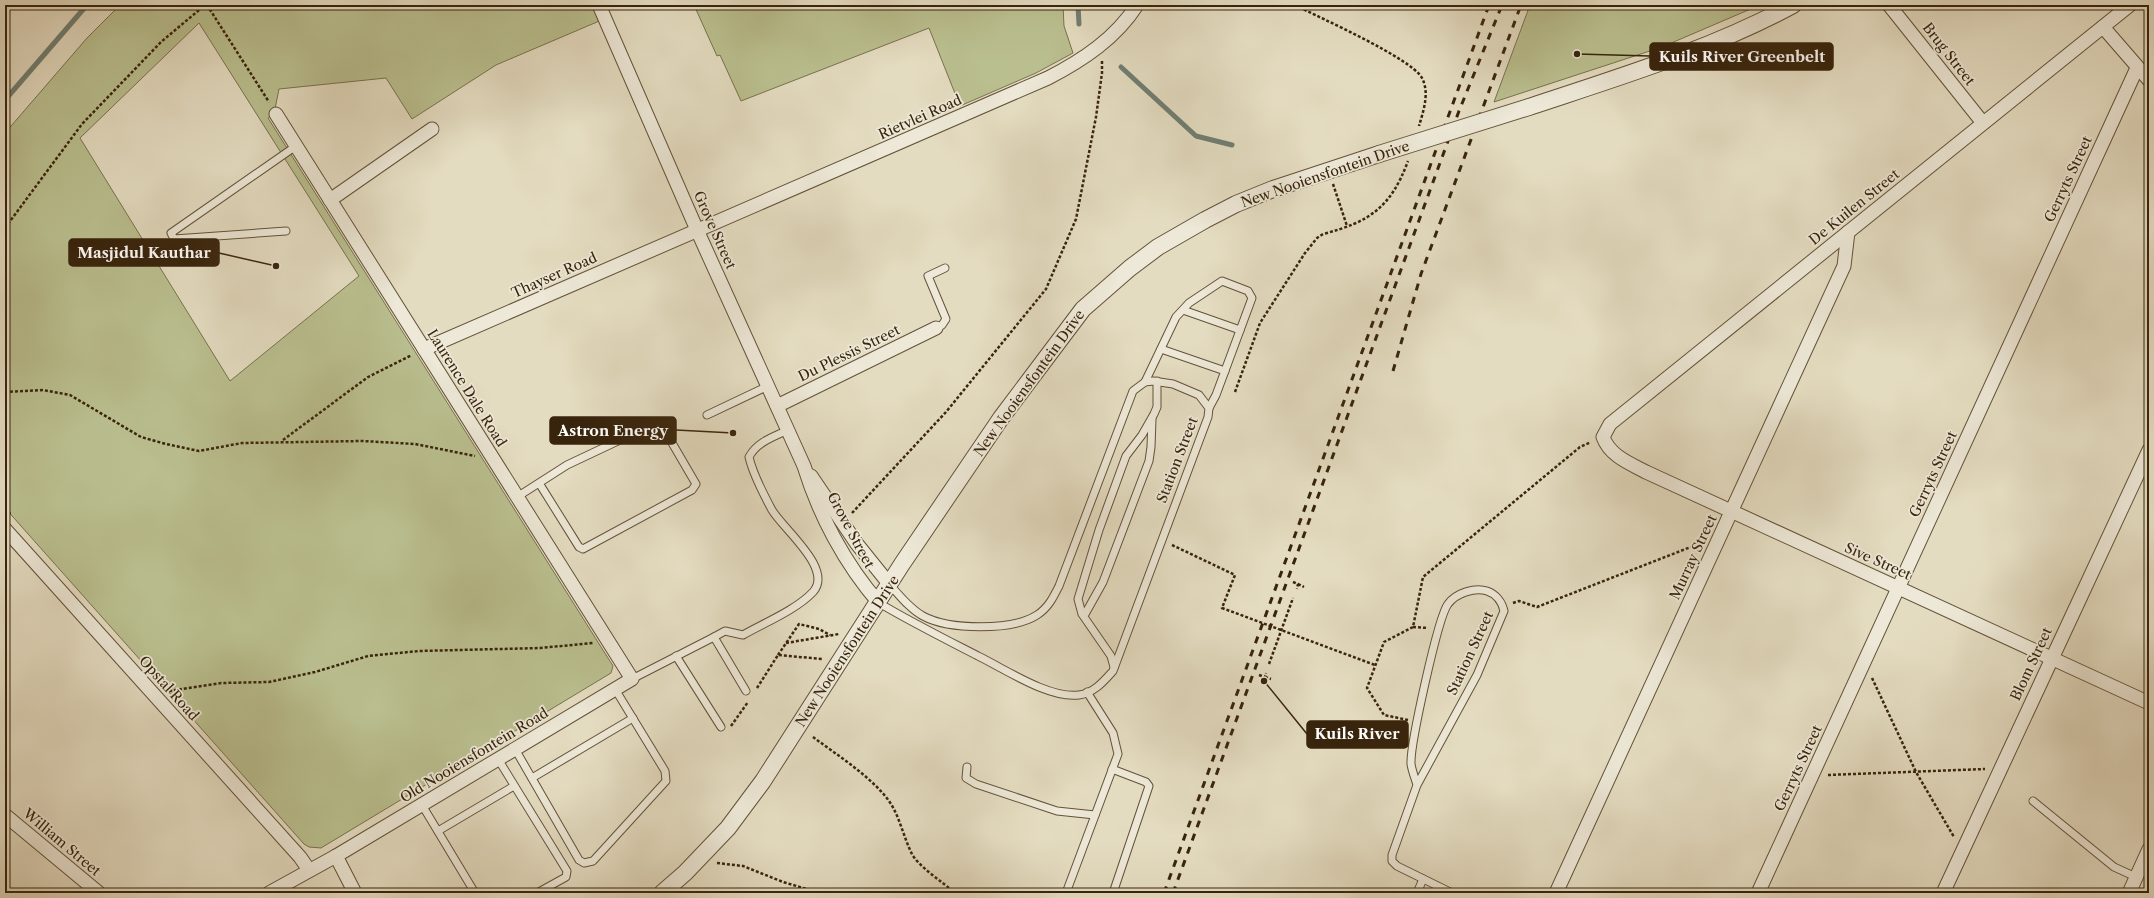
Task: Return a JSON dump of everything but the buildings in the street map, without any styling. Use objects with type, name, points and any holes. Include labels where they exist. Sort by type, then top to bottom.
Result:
[{"type":"street","name":"Grove Street","points":[[599,5],[697,230],[804,466],[815,500],[832,533],[862,583],[879,603]]},
{"type":"street","name":"Rietvlei Road","points":[[697,230],[1048,78],[1070,67],[1100,46],[1118,30],[1137,5]]},
{"type":"street","name":"New Nooiensfontein Drive","points":[[662,893],[685,873],[728,828],[763,781],[879,603],[902,564],[1001,418],[1066,330],[1083,309],[1104,289],[1164,243],[1236,204],[1273,189],[1530,107],[1684,55],[1736,34],[1793,5]]},
{"type":"street","name":"Brug Street","points":[[1889,5],[1983,123]]},
{"type":"street","name":"De Kuilen Street","points":[[1603,437],[1610,424],[2130,5]]},
{"type":"street","points":[[2103,27],[2149,80]]},
{"type":"street","name":"Gerryts Street","points":[[1758,893],[2137,68]]},
{"type":"street","name":"Laurence Dale Road","points":[[276,114],[632,679]]},
{"type":"street","points":[[330,200],[432,129]]},
{"type":"street","name":"Thayser Road","points":[[424,349],[697,230]]},
{"type":"street","name":"Murray Street","points":[[1556,893],[1844,266],[1848,232]]},
{"type":"street","name":"Du Plessis Street","points":[[777,406],[936,328]]},
{"type":"street","name":"Sive Street","points":[[1603,437],[1611,450],[1622,459],[1732,512],[2149,703]]},
{"type":"street","name":"Blom Street","points":[[1943,893],[2149,450]]},
{"type":"street","name":"Grove Street","points":[[804,466],[857,544],[890,585]]},
{"type":"street","name":"Opstal Road","points":[[5,529],[300,857],[309,870]]},
{"type":"street","name":"Old Nooiensfontein Road","points":[[269,893],[336,856],[632,679]]},
{"type":"street","name":"William Street","points":[[5,815],[98,893]]},
{"type":"street","points":[[2129,893],[2149,849]]},
{"type":"street","points":[[336,856],[355,893]]},
{"type":"lane","points":[[286,231],[174,239],[171,233],[296,146]]},
{"type":"lane","points":[[936,328],[942,325],[946,319],[928,282],[928,276],[945,268]]},
{"type":"lane","points":[[890,585],[916,611],[933,621],[947,625],[1010,624],[1026,621],[1043,610],[1059,586],[1133,391],[1145,382],[1176,317],[1189,303],[1218,282],[1228,282],[1248,291],[1252,298],[1225,371],[1209,408]]},
{"type":"lane","points":[[1183,310],[1240,330]]},
{"type":"lane","points":[[1161,349],[1225,371]]},
{"type":"lane","points":[[1114,667],[1111,656],[1084,616],[1078,599],[1099,530],[1126,456],[1152,419],[1157,407],[1156,381]]},
{"type":"lane","name":"Station Street","points":[[879,603],[937,635],[1048,690],[1067,695],[1080,695],[1104,682],[1114,667],[1208,417],[1209,408],[1199,395],[1172,384],[1156,381],[1145,382]]},
{"type":"lane","points":[[707,415],[768,386]]},
{"type":"lane","points":[[1084,616],[1103,582],[1149,461],[1152,419]]},
{"type":"lane","points":[[517,497],[567,465],[656,423],[661,424],[696,484],[692,490],[583,549],[579,548],[539,483]]},
{"type":"lane","name":"Old Nooiensfontein Road","points":[[632,679],[725,631],[743,635],[802,601],[816,587],[818,576],[813,561],[773,511],[749,457],[753,450],[764,441],[788,430]]},
{"type":"lane","name":"Station Street","points":[[1417,785],[1411,763],[1432,656],[1444,610],[1449,602],[1458,596],[1476,590],[1487,591],[1495,595],[1500,601],[1504,611],[1476,675],[1417,785],[1392,855],[1392,861],[1397,866],[1452,893]]},
{"type":"lane","points":[[714,637],[749,693]]},
{"type":"lane","points":[[676,656],[721,727]]},
{"type":"lane","points":[[515,749],[579,860],[584,863],[593,861],[666,781],[665,771],[614,689]]},
{"type":"lane","points":[[1066,893],[1118,754],[1115,738],[1087,692]]},
{"type":"lane","points":[[532,778],[633,718]]},
{"type":"lane","points":[[498,759],[567,871],[566,876],[537,893]]},
{"type":"lane","points":[[966,767],[966,778],[976,784],[1057,811],[1095,815]]},
{"type":"lane","points":[[1112,769],[1146,782],[1149,786],[1113,893]]},
{"type":"lane","points":[[438,831],[514,786]]},
{"type":"lane","points":[[2033,801],[2114,867],[2136,877]]},
{"type":"lane","points":[[422,805],[475,893]]},
{"type":"lane","points":[[1417,893],[1423,879]]},
{"type":"path","points":[[5,228],[82,124],[161,42],[206,5],[276,114]]},
{"type":"path","points":[[1295,5],[1394,55],[1418,71],[1423,79],[1426,89],[1424,108],[1418,128]]},
{"type":"path","points":[[850,514],[946,412],[1046,289],[1076,219],[1096,117],[1102,73],[1102,60]]},
{"type":"path","points":[[1235,392],[1260,323],[1306,253],[1323,234],[1370,216],[1388,200],[1401,179],[1410,155]]},
{"type":"path","points":[[1333,183],[1347,226]]},
{"type":"path","points":[[282,441],[368,377],[424,349]]},
{"type":"path","points":[[5,392],[44,390],[70,395],[142,437],[199,451],[242,443],[282,441],[363,441],[415,444],[493,458]]},
{"type":"path","points":[[1399,718],[1384,715],[1366,688],[1384,642],[1413,627],[1423,577],[1580,447]]},
{"type":"path","points":[[5,508],[12,516]]},
{"type":"path","points":[[1519,602],[1537,607],[1703,542]]},
{"type":"path","points":[[1180,549],[1235,575],[1222,608],[1375,666]]},
{"type":"path","points":[[1293,582],[1304,587]]},
{"type":"path","points":[[1297,588],[1298,584]]},
{"type":"path","points":[[1269,664],[1293,598]]},
{"type":"path","points":[[756,689],[799,624],[819,629],[830,635]]},
{"type":"path","points":[[786,643],[819,639],[830,635],[840,634]]},
{"type":"path","points":[[172,698],[167,692],[221,683],[269,682],[315,672],[368,656],[419,651],[540,648],[592,644],[605,637]]},
{"type":"path","points":[[778,656],[824,660]]},
{"type":"path","points":[[1860,670],[1874,678],[1916,772],[1956,840],[1965,845]]},
{"type":"path","points":[[1265,677],[1266,673]]},
{"type":"path","points":[[1259,675],[1271,679]]},
{"type":"path","points":[[732,726],[749,693]]},
{"type":"path","points":[[813,737],[871,782],[886,797],[894,808],[905,832],[911,853],[955,893]]},
{"type":"path","points":[[1813,772],[1828,775],[1989,769],[1998,774]]},
{"type":"path","points":[[714,863],[743,866],[783,882],[820,893]]},
{"type":"green space","points":[[120,5],[616,5],[601,12],[604,19],[496,65],[412,119],[386,78],[279,89],[274,114],[268,118],[613,666],[611,673],[321,848],[309,847],[304,844],[5,508],[5,133],[87,38]],"holes":[[[199,23],[359,276],[230,381],[80,138]]]},
{"type":"green space","points":[[694,5],[1063,5],[1064,26],[1073,53],[1036,73],[960,106],[929,28],[741,101],[720,55],[717,56]]},
{"type":"green space","points":[[1530,5],[1760,5],[1662,47],[1494,102]]},
{"type":"waterway","points":[[5,100],[87,5]]},
{"type":"waterway","points":[[1078,5],[1079,24]]},
{"type":"waterway","points":[[1121,67],[1196,136],[1232,145]]},
{"type":"railway","points":[[1164,893],[1489,5]]},
{"type":"railway","points":[[1173,893],[1459,111],[1502,5]]},
{"type":"railway","points":[[1393,371],[1421,274],[1521,5]]},
{"type":"place","name":"Kuils River Greenbelt","points":[[1577,54]]},
{"type":"place","name":"Masjidul Kauthar","points":[[276,266]]},
{"type":"place","name":"Astron Energy","points":[[733,433]]},
{"type":"place","name":"Kuils River","points":[[1264,681]]}]
